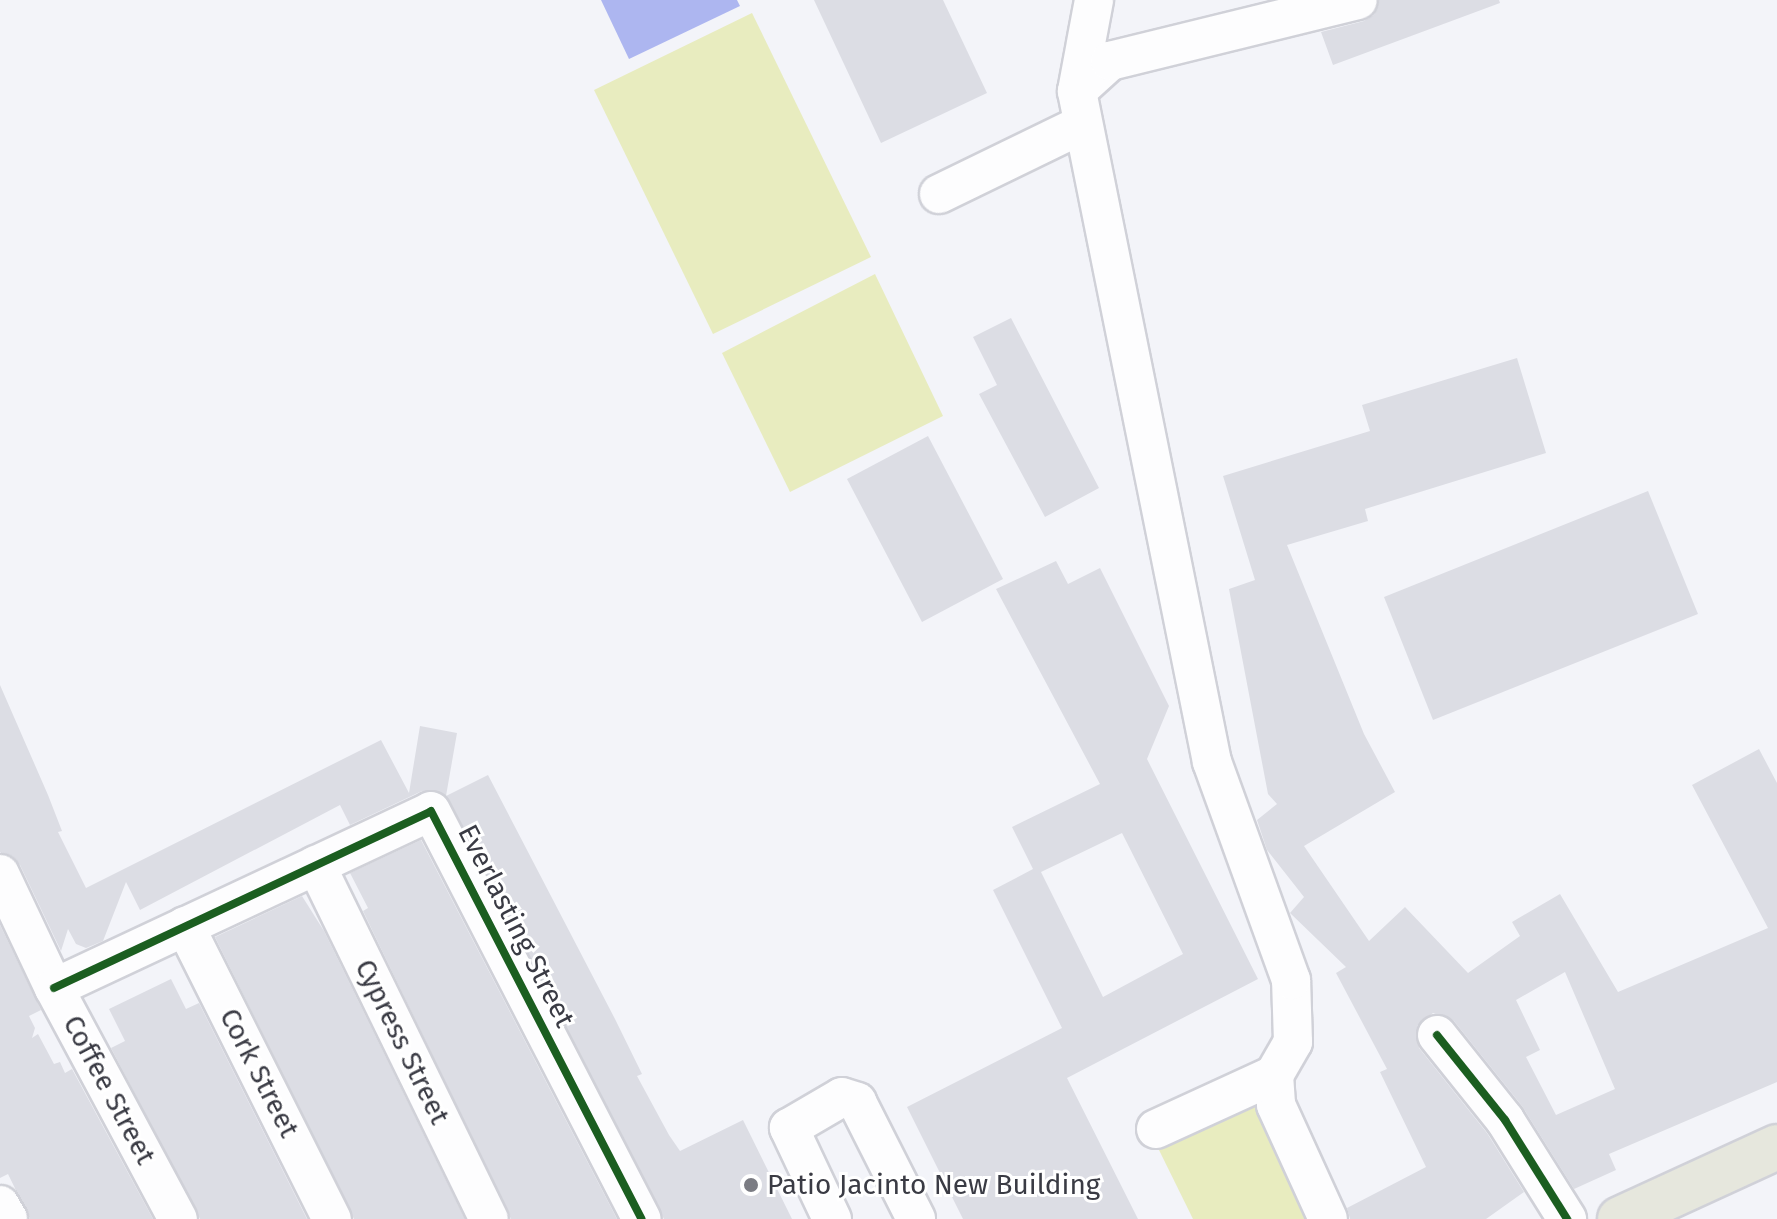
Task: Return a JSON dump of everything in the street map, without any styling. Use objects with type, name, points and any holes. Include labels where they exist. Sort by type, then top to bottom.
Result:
[{"type":"main road","points":[[1630,1217],[1777,1147]]},
{"type":"street","points":[[1094,0],[1079,108],[1212,762],[1291,980],[1293,1042],[1274,1075],[1276,1105],[1328,1219]]},
{"type":"street","points":[[939,194],[1079,108],[1110,61],[1358,0]]},
{"type":"street","name":"Everlasting Street","points":[[54,988],[431,811],[642,1219]]},
{"type":"street","name":"Cypress Street","points":[[316,865],[489,1219]]},
{"type":"street","name":"Coffee Street","points":[[0,874],[54,988],[178,1219]]},
{"type":"street","name":"Cork Street","points":[[185,926],[332,1219]]},
{"type":"street","points":[[1437,1035],[1505,1120],[1567,1219]]},
{"type":"street","points":[[1156,1129],[1274,1075]]},
{"type":"street","points":[[832,1219],[789,1128],[842,1097],[857,1102],[916,1219]]},
{"type":"street","points":[[0,1205],[8,1219]]},
{"type":"green space","points":[[752,13],[871,257],[713,334],[594,90]]},
{"type":"green space","points":[[875,274],[943,416],[790,492],[722,353]]},
{"type":"green space","points":[[1253,1103],[1311,1219],[1193,1219],[1159,1150]]},
{"type":"water","points":[[601,0],[737,0],[740,6],[629,59]]},
{"type":"building","points":[[814,0],[943,0],[987,93],[881,143]]},
{"type":"building","points":[[1379,0],[1499,0],[1500,3],[1333,65],[1321,32],[1364,21],[1374,15]]},
{"type":"building","points":[[1011,318],[1099,488],[1045,517],[979,394],[997,385],[973,337]]},
{"type":"building","points":[[1517,358],[1546,453],[1365,509],[1368,521],[1287,545],[1364,734],[1395,792],[1304,846],[1369,941],[1405,907],[1468,973],[1520,936],[1512,922],[1560,894],[1618,992],[1768,928],[1692,785],[1759,749],[1777,783],[1777,1082],[1609,1154],[1616,1170],[1574,1189],[1522,1106],[1454,1021],[1433,1013],[1417,1026],[1419,1048],[1487,1133],[1524,1192],[1486,1219],[1350,1219],[1347,1208],[1426,1167],[1380,1072],[1387,1069],[1336,973],[1346,967],[1290,913],[1304,897],[1267,850],[1257,820],[1277,804],[1268,794],[1229,589],[1255,580],[1223,476],[1370,431],[1362,405]],"holes":[[[1565,972],[1615,1089],[1556,1115],[1526,1057],[1540,1050],[1516,1000]]]},
{"type":"building","points":[[928,436],[1003,579],[922,622],[847,479]]},
{"type":"building","points":[[1648,491],[1698,614],[1433,720],[1384,597]]},
{"type":"building","points":[[1056,561],[1068,584],[1100,568],[1169,706],[1147,759],[1258,979],[1067,1078],[1138,1219],[963,1219],[907,1107],[1062,1028],[993,890],[1033,869],[1012,827],[1100,784],[996,589]],"holes":[[[1122,833],[1183,954],[1103,997],[1041,872]]]},
{"type":"building","points":[[0,685],[48,795],[62,831],[58,832],[86,888],[381,740],[409,793],[420,726],[457,733],[446,796],[422,791],[350,825],[340,805],[140,910],[126,882],[103,941],[86,948],[76,944],[68,929],[61,951],[20,865],[0,852]]},
{"type":"building","points":[[488,775],[615,1019],[642,1074],[637,1076],[669,1135],[680,1151],[743,1120],[792,1219],[664,1219],[446,796]]},
{"type":"building","points":[[421,840],[617,1219],[511,1219],[363,911],[368,908],[350,873]]},
{"type":"building","points":[[302,896],[324,931],[465,1219],[354,1219],[215,937]]},
{"type":"building","points":[[0,925],[41,1010],[29,1016],[35,1028],[32,1038],[38,1034],[54,1064],[60,1062],[65,1073],[72,1069],[153,1219],[30,1219],[8,1174],[0,1178]]},
{"type":"building","points":[[171,979],[186,1009],[199,1003],[307,1219],[200,1219],[111,1048],[125,1041],[109,1009]]},
{"type":"cycle path","points":[[54,988],[431,811],[642,1219]]},
{"type":"cycle path","points":[[1437,1035],[1505,1120],[1567,1219]]},
{"type":"place","name":"Patio Jacinto New Building","points":[[751,1185]]}]
